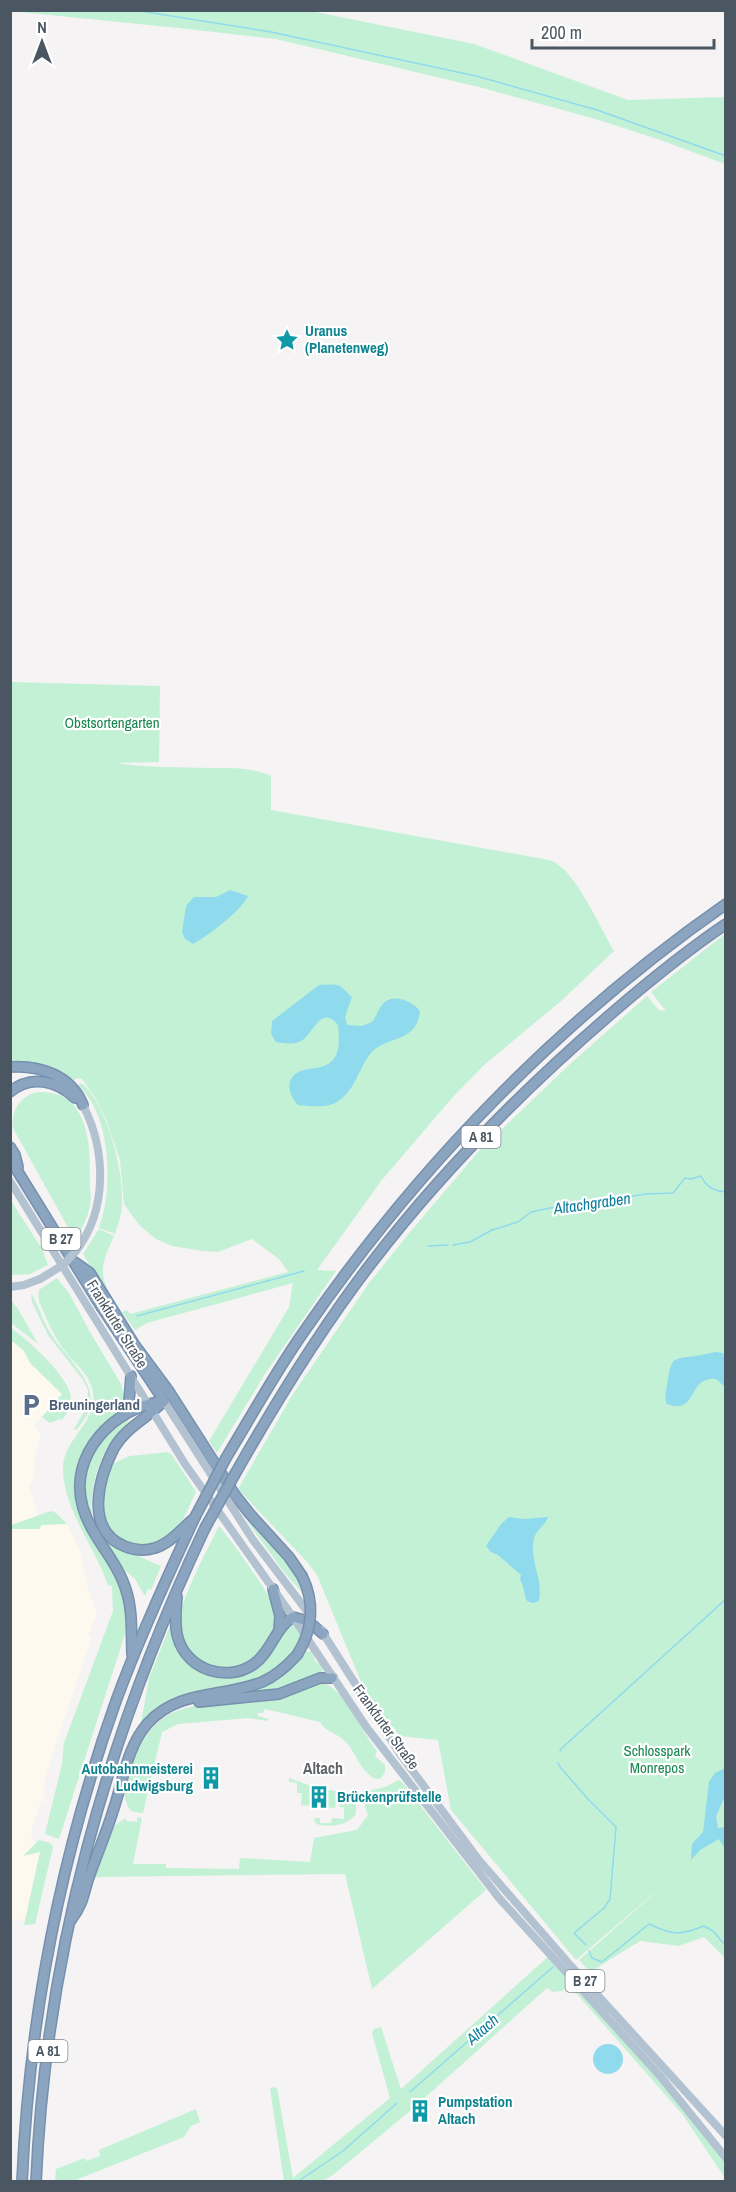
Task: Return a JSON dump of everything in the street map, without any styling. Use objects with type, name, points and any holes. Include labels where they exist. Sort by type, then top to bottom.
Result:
[{"type":"highway","name":"A 81","points":[[22,2181],[33,2050],[58,1902],[88,1786],[132,1659],[158,1597],[195,1517],[226,1458],[279,1370],[318,1312],[390,1216],[461,1135],[532,1063],[588,1013],[667,948],[726,904]]},
{"type":"highway","name":"A 81","points":[[36,2181],[47,2061],[69,1922],[88,1843],[119,1738],[148,1659],[205,1528],[235,1473],[282,1393],[328,1324],[374,1261],[451,1169],[512,1105],[581,1040],[652,980],[726,924]]},
{"type":"highway","points":[[10,1067],[35,1068],[57,1076],[74,1089],[83,1105]]},
{"type":"highway","points":[[10,1092],[24,1083],[42,1082],[60,1086],[83,1105]]},
{"type":"highway","points":[[10,1147],[15,1155],[19,1171]]},
{"type":"highway","name":"B 27","points":[[10,1159],[76,1263]]},
{"type":"highway","points":[[69,1922],[81,1908],[136,1741],[144,1728],[164,1708],[181,1700],[261,1682],[285,1668],[297,1655],[306,1640],[311,1619],[310,1598],[302,1576],[289,1557],[235,1495],[168,1390],[128,1335],[90,1273],[76,1263]]},
{"type":"highway","name":"Frankfurter Straße","points":[[76,1263],[102,1308],[164,1401]]},
{"type":"highway","points":[[124,1415],[129,1402],[131,1376]]},
{"type":"highway","points":[[132,1659],[131,1618],[126,1588],[89,1522],[84,1509],[80,1484],[85,1461],[95,1441],[109,1426],[147,1403],[164,1401]]},
{"type":"highway","points":[[164,1401],[152,1413],[130,1428],[114,1449],[99,1490],[98,1510],[101,1522],[106,1533],[118,1544],[143,1550],[156,1548],[170,1540],[195,1517]]},
{"type":"highway","points":[[179,1585],[175,1619],[178,1640],[190,1660],[200,1667],[223,1673],[248,1668],[267,1652],[278,1632],[293,1617]]},
{"type":"highway","points":[[273,1589],[280,1616],[278,1632]]},
{"type":"highway","name":"B 27","points":[[293,1617],[308,1621],[323,1634]]},
{"type":"highway","points":[[159,1713],[202,1701],[279,1694],[320,1678],[332,1678]]},
{"type":"main road","points":[[10,1287],[40,1279],[68,1261],[88,1233],[97,1210],[100,1168],[95,1137],[83,1105]]},
{"type":"main road","name":"B 27","points":[[10,1182],[19,1195]]},
{"type":"main road","points":[[10,1189],[19,1195]]},
{"type":"main road","name":"Frankfurter Straße","points":[[19,1195],[152,1413],[374,1737],[471,1864],[661,2078],[726,2158]]},
{"type":"main road","name":"Frankfurter Straße","points":[[164,1401],[253,1540],[323,1634],[400,1754],[478,1859],[571,1966],[726,2136]]},
{"type":"shaded area","points":[[10,1340],[25,1351],[30,1363],[62,1394],[34,1426],[41,1433],[35,1455],[34,1478],[29,1487],[42,1525],[67,1524],[80,1550],[88,1589],[97,1613],[88,1636],[92,1638],[50,1760],[43,1788],[45,1788],[43,1795],[46,1795],[45,1801],[41,1801],[31,1833],[40,1852],[25,1919],[11,1921]]},
{"type":"green space","points":[[10,11],[311,11],[474,44],[628,100],[725,97],[725,164],[599,120],[483,88],[276,39]]},
{"type":"green space","name":"Obstsortengarten","points":[[10,682],[160,686],[159,762],[116,763],[151,767],[234,768],[256,771],[271,776],[271,810],[553,861],[565,871],[581,891],[614,951],[561,1001],[484,1065],[452,1098],[381,1181],[317,1270],[336,1271],[265,1374],[217,1453],[209,1441],[289,1307],[293,1283],[147,1323],[135,1330],[122,1312],[127,1310],[130,1314],[288,1272],[279,1259],[252,1239],[218,1252],[172,1246],[156,1239],[140,1226],[124,1204],[120,1160],[106,1119],[82,1079],[77,1078],[71,1083],[57,1076],[11,1067]]},
{"type":"green space","name":"Schlosspark Monrepos","points":[[725,934],[725,1958],[704,1937],[679,1946],[640,1941],[590,1972],[579,1960],[672,1878],[576,1960],[451,1810],[438,1740],[400,1736],[394,1727],[389,1728],[362,1684],[317,1575],[238,1489],[293,1394],[369,1283],[479,1151],[570,1064],[647,996],[659,1010],[666,1011],[651,992]]},
{"type":"green space","points":[[81,1083],[99,1105],[117,1156],[122,1203],[115,1234],[99,1228],[107,1194],[106,1153],[97,1114],[89,1098],[78,1086]]},
{"type":"green space","points":[[38,1092],[56,1094],[69,1100],[83,1121],[86,1131],[91,1203],[86,1220],[75,1240],[13,1128],[15,1110],[18,1105],[26,1097]]},
{"type":"green space","points":[[10,1199],[42,1249],[48,1265],[30,1274],[11,1275]]},
{"type":"green space","points":[[99,1229],[114,1236],[105,1258],[103,1274],[118,1311],[83,1254]]},
{"type":"green space","points":[[57,1278],[69,1293],[121,1384],[124,1395],[121,1410],[98,1432],[76,1484],[120,1583],[126,1614],[125,1634],[59,1839],[45,1834],[62,1764],[64,1743],[113,1611],[112,1586],[108,1585],[75,1515],[65,1486],[64,1460],[68,1449],[87,1420],[94,1399],[88,1378],[58,1341],[40,1303],[39,1290]]},
{"type":"green space","points":[[31,1293],[49,1331],[84,1378],[89,1390],[91,1403],[87,1416],[76,1430],[74,1429],[87,1407],[88,1390],[83,1380],[48,1335],[32,1302]]},
{"type":"green space","points":[[10,1299],[18,1309],[38,1344],[11,1323]]},
{"type":"green space","points":[[11,1328],[37,1350],[56,1370],[69,1389],[71,1401],[69,1410],[62,1420],[50,1423],[42,1417],[62,1394],[30,1363],[24,1351],[11,1340]]},
{"type":"green space","points":[[127,1418],[129,1422],[111,1441],[99,1465],[93,1491],[92,1516],[85,1486],[90,1461],[104,1438]]},
{"type":"green space","points":[[167,1452],[172,1455],[196,1492],[179,1525],[171,1534],[153,1544],[132,1544],[114,1536],[104,1518],[102,1504],[112,1464],[130,1456]]},
{"type":"green space","points":[[51,1511],[67,1524],[42,1525],[39,1529],[11,1529],[11,1525]]},
{"type":"green space","points":[[248,1519],[293,1570],[304,1595],[283,1571],[247,1521]]},
{"type":"green space","points":[[219,1526],[261,1583],[277,1613],[273,1633],[260,1653],[242,1666],[227,1670],[217,1669],[198,1660],[185,1645],[179,1626],[180,1615],[189,1589]]},
{"type":"green space","points":[[102,1536],[115,1546],[161,1566],[151,1590],[148,1589],[145,1596],[135,1579],[118,1565]]},
{"type":"green space","points":[[291,1625],[294,1625],[301,1636],[287,1658],[269,1673],[249,1681],[181,1696],[160,1706],[141,1723],[149,1678],[170,1626],[176,1645],[188,1662],[237,1675]]},
{"type":"green space","points":[[307,1650],[311,1651],[316,1662],[321,1666],[323,1674],[283,1690],[235,1696],[258,1688],[285,1674]]},
{"type":"green space","points":[[320,1683],[337,1691],[352,1711],[377,1751],[375,1756],[385,1765],[385,1772],[380,1778],[375,1779],[368,1774],[346,1742],[320,1722],[265,1709],[263,1713],[258,1713],[258,1716],[269,1719],[267,1721],[249,1718],[178,1724],[162,1732],[143,1813],[131,1811],[127,1805],[126,1785],[143,1743],[155,1725],[170,1714],[206,1705],[272,1700]]},
{"type":"green space","points":[[289,1778],[314,1787],[345,1793],[356,1801],[356,1814],[343,1824],[327,1826],[316,1824],[314,1819],[316,1818],[320,1818],[320,1823],[331,1823],[332,1818],[344,1819],[344,1807],[340,1807],[338,1802],[335,1808],[301,1805],[302,1793],[297,1793],[297,1783],[289,1782]]},
{"type":"green space","points":[[399,1780],[486,1890],[372,1989],[345,1874],[94,1877],[115,1825],[126,1818],[126,1821],[137,1822],[137,1817],[142,1818],[133,1864],[166,1864],[166,1868],[239,1869],[240,1858],[310,1862],[314,1838],[357,1830],[368,1815],[362,1797],[364,1792],[385,1787]]},
{"type":"green space","points":[[39,1840],[50,1843],[53,1847],[35,1924],[24,1925],[40,1852],[23,1856]]},
{"type":"green space","points":[[550,1955],[661,2077],[725,2158],[725,2178],[683,2115],[570,1986],[562,1991],[553,1992],[547,1988],[410,2111],[333,2175],[322,2181],[284,2181],[270,2089],[272,2087],[277,2088],[293,2178],[390,2098],[372,2033],[374,2029],[381,2027],[401,2089]]},
{"type":"green space","points":[[196,2109],[200,2122],[191,2126],[184,2137],[73,2181],[55,2181],[56,2169],[85,2158],[86,2161],[100,2156],[99,2150]]},
{"type":"water","points":[[230,890],[248,896],[232,915],[207,935],[193,944],[185,939],[182,932],[186,906],[194,897],[216,897]]},
{"type":"water","points":[[319,985],[338,985],[352,997],[345,1017],[347,1025],[362,1026],[372,1022],[382,1005],[391,999],[407,1001],[420,1011],[413,1029],[370,1054],[352,1087],[342,1098],[327,1106],[298,1105],[289,1084],[293,1076],[332,1061],[338,1049],[338,1025],[327,1018],[323,1019],[304,1039],[297,1043],[287,1043],[276,1042],[271,1034],[272,1021]]},
{"type":"water","points":[[715,1352],[723,1353],[725,1360],[725,1387],[716,1379],[707,1380],[700,1383],[684,1405],[667,1404],[666,1393],[673,1362],[676,1359]]},
{"type":"water","points":[[509,1517],[523,1519],[548,1517],[537,1532],[533,1545],[540,1594],[539,1601],[533,1603],[527,1601],[520,1579],[521,1575],[486,1546],[501,1524]]},
{"type":"water","points":[[725,1768],[725,1796],[716,1816],[718,1828],[725,1827],[725,1849],[719,1839],[700,1850],[691,1860],[692,1844],[703,1832],[709,1782],[715,1773]]},
{"type":"water","points":[[608,2044],[619,2048],[623,2059],[619,2070],[608,2074],[597,2070],[593,2059],[597,2048]]},
{"type":"waterway","points":[[134,10],[271,32],[476,76],[597,110],[726,156]]},
{"type":"waterway","name":"Altachgraben","points":[[453,1245],[470,1242],[492,1230],[518,1222],[531,1212],[579,1202],[601,1202],[645,1194],[673,1193],[685,1178],[701,1176],[711,1188],[726,1192]]},
{"type":"waterway","name":"Altachgraben","points":[[428,1246],[448,1245]]},
{"type":"waterway","name":"Altachgraben","points":[[137,1316],[304,1271]]},
{"type":"waterway","points":[[560,1751],[726,1599]]},
{"type":"waterway","points":[[558,1763],[588,1799],[616,1827],[610,1899],[604,1908],[574,1933],[586,1945]]},
{"type":"waterway","points":[[589,1951],[592,1958],[602,1962],[649,1924],[676,1933],[704,1926],[713,1931],[726,1946]]},
{"type":"waterway","name":"Altach","points":[[410,2092],[553,1967]]},
{"type":"waterway","name":"Altach","points":[[297,2182],[343,2151],[397,2103]]},
{"type":"place","name":"Uranus (Planetenweg)","points":[[287,340]]},
{"type":"place","name":"Breuningerland","points":[[31,1405]]},
{"type":"place","name":"Autobahnmeisterei Ludwigsburg","points":[[211,1778]]},
{"type":"place","name":"Brückenprüfstelle","points":[[319,1797]]},
{"type":"place","name":"Pumpstation Altach","points":[[420,2111]]},
{"type":"district","name":"Altach","points":[[323,1768]]}]
